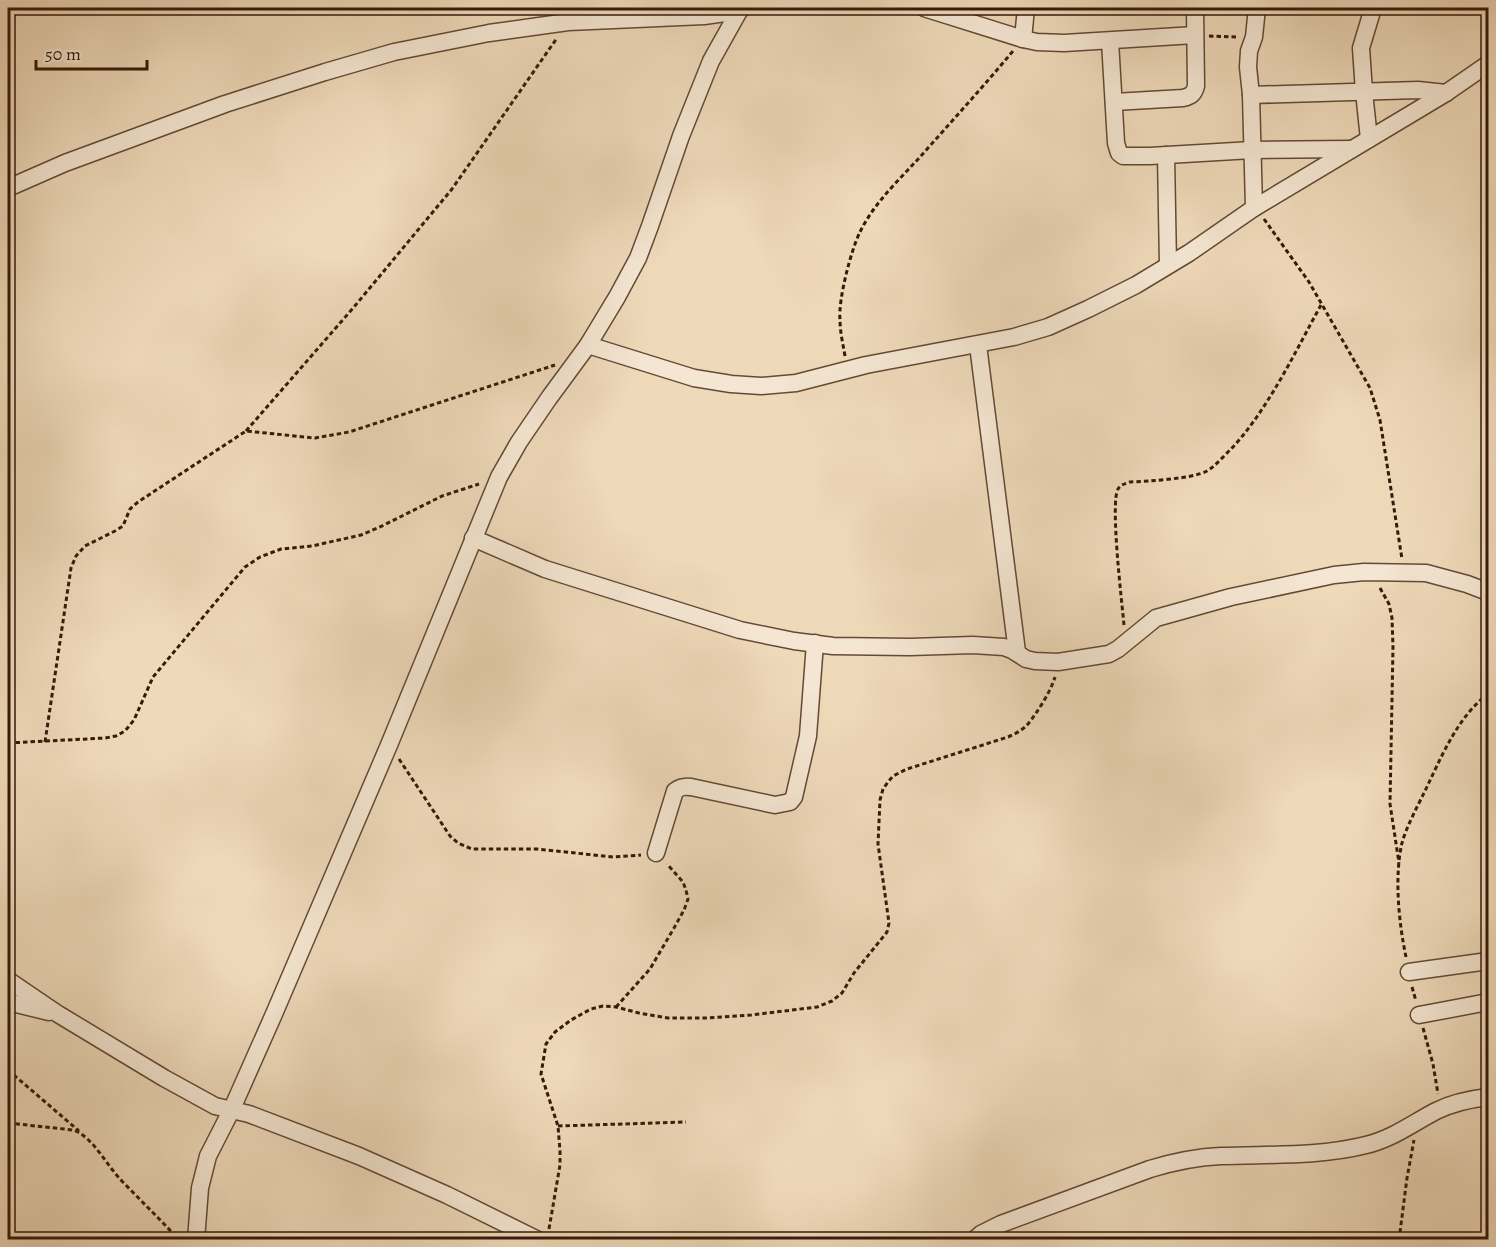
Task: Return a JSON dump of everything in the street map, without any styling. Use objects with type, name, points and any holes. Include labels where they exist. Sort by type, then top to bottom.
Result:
[{"type":"street","points":[[924,8],[1037,42],[1064,44],[1195,35]]},
{"type":"street","points":[[1023,39],[1026,8]]},
{"type":"street","points":[[1114,102],[1191,96],[1196,86],[1196,8]]},
{"type":"street","points":[[1254,208],[1248,57],[1254,37],[1257,8]]},
{"type":"street","points":[[1369,140],[1361,48],[1373,8]]},
{"type":"street","points":[[8,188],[65,163],[225,104],[394,52],[489,33],[568,22],[704,16],[741,9]]},
{"type":"street","points":[[196,1239],[200,1188],[207,1156],[231,1110],[274,1014],[390,745],[499,477],[519,442],[584,351],[638,258],[681,136],[711,61],[741,9]]},
{"type":"street","points":[[1110,41],[1116,143],[1119,153],[1123,156],[1252,150],[1352,149]]},
{"type":"street","points":[[584,351],[694,378],[761,386],[796,382],[978,345],[1048,327],[1117,295],[1168,265],[1254,208],[1446,93],[1488,64]]},
{"type":"street","points":[[1251,95],[1418,90],[1446,93]]},
{"type":"street","points":[[1166,155],[1168,265]]},
{"type":"street","points":[[978,345],[1017,652]]},
{"type":"street","points":[[473,538],[545,569],[740,630],[815,644],[866,647],[973,645],[1004,647],[1017,652],[1026,659],[1035,661],[1058,662],[1109,654],[1156,618],[1231,597],[1334,575],[1364,572],[1426,573],[1488,592]]},
{"type":"street","points":[[656,853],[675,791],[679,788],[691,787],[775,805],[790,802],[794,797],[808,736],[815,644]]},
{"type":"street","points":[[1409,972],[1488,961]]},
{"type":"street","points":[[8,980],[58,1014],[215,1106],[249,1114],[359,1156],[544,1234]]},
{"type":"street","points":[[8,1002],[58,1014]]},
{"type":"street","points":[[1419,1015],[1488,1002]]},
{"type":"street","points":[[974,1239],[1000,1224],[1172,1162],[1221,1156],[1314,1154],[1367,1145],[1392,1136],[1454,1104],[1488,1097]]},
{"type":"path","points":[[45,742],[71,568],[76,555],[85,546],[123,526],[130,509],[138,502],[246,431],[354,307],[452,189],[568,22]]},
{"type":"path","points":[[1195,35],[1254,37]]},
{"type":"path","points":[[848,370],[840,320],[840,305],[860,232],[888,193],[1023,39]]},
{"type":"path","points":[[1254,208],[1276,234],[1309,282],[1371,388],[1380,420],[1404,572]]},
{"type":"path","points":[[1126,643],[1115,510],[1117,490],[1121,485],[1130,482],[1195,475],[1206,472],[1215,465],[1248,429],[1276,386],[1321,304]]},
{"type":"path","points":[[246,431],[315,438],[349,432],[584,351]]},
{"type":"path","points":[[8,744],[116,736],[125,731],[134,720],[153,677],[245,567],[260,557],[281,549],[312,546],[361,535],[442,496],[499,477]]},
{"type":"path","points":[[1364,572],[1383,591],[1392,618],[1390,804],[1399,866]]},
{"type":"path","points":[[544,1234],[560,1165],[558,1126],[541,1074],[546,1044],[555,1032],[591,1009],[603,1006],[668,1018],[707,1018],[817,1007],[832,1001],[842,993],[854,973],[887,932],[889,923],[878,844],[880,800],[883,789],[893,776],[908,769],[1018,732],[1027,725],[1052,686],[1058,662]]},
{"type":"path","points":[[390,745],[450,836],[471,849],[537,849],[613,857],[656,853],[676,873],[683,882],[688,899],[684,910],[650,969],[616,1007]]},
{"type":"path","points":[[8,1070],[87,1138],[118,1177],[179,1239]]},
{"type":"path","points":[[8,1122],[80,1132]]},
{"type":"path","points":[[558,1126],[686,1122]]}]
